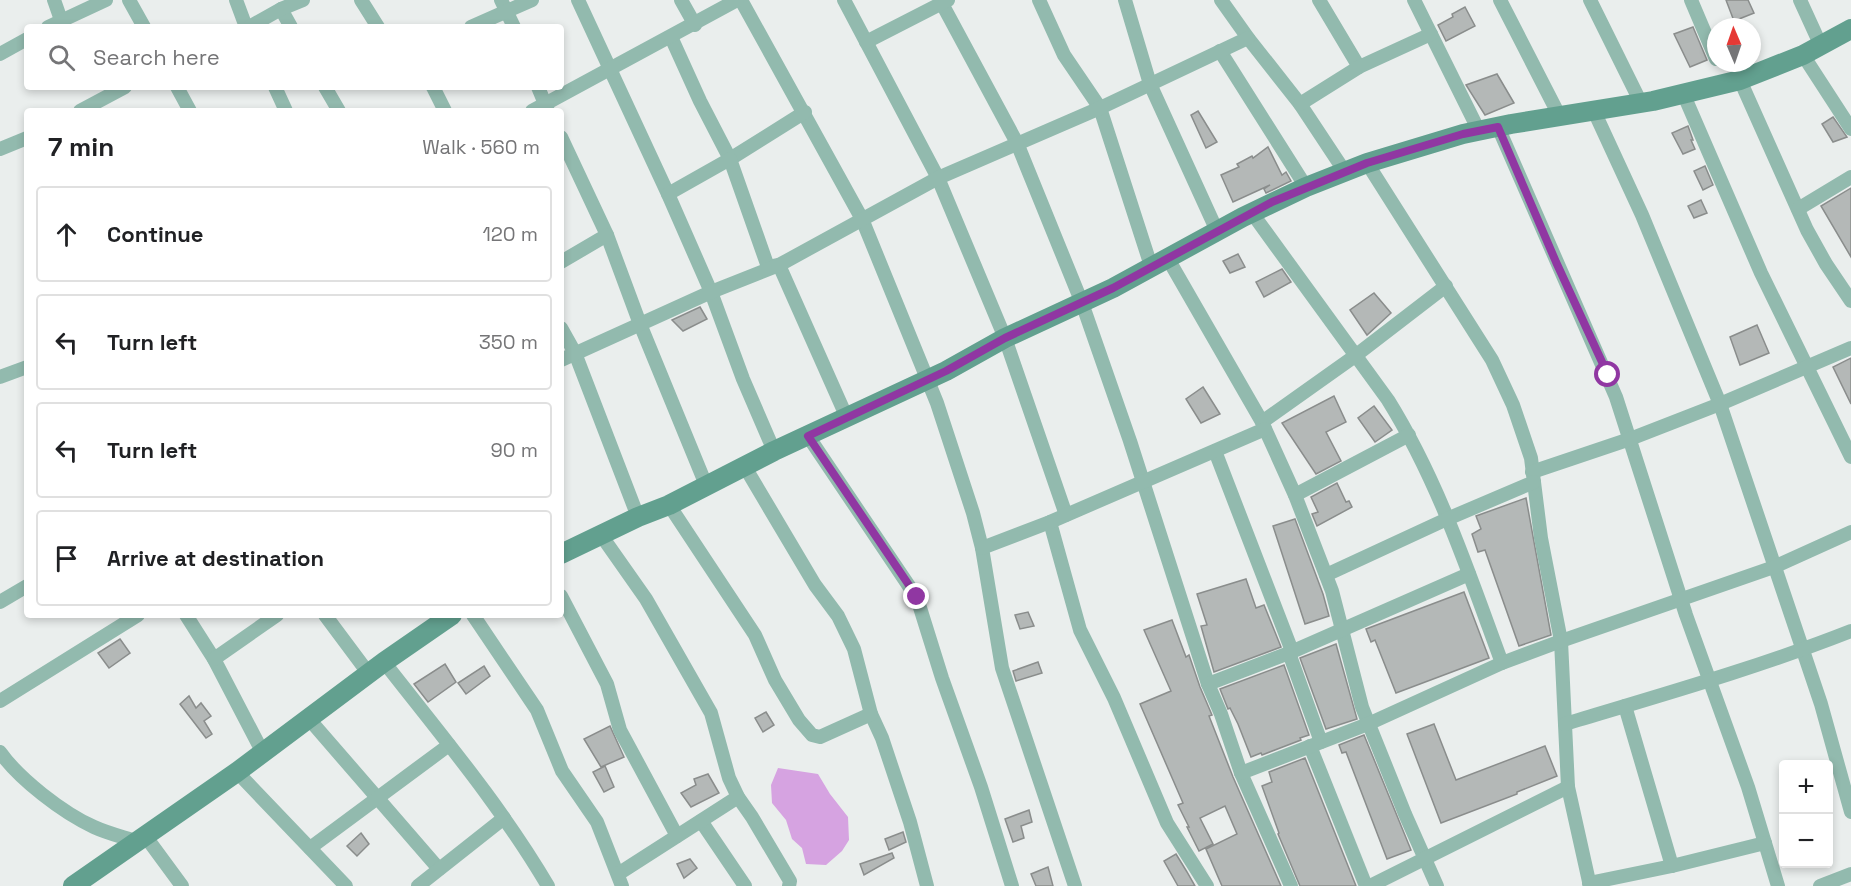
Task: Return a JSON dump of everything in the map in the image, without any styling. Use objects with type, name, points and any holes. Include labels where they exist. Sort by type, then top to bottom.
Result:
[{"type":"street","points":[[54,0],[62,20]]},
{"type":"street","points":[[54,24],[106,0]]},
{"type":"street","points":[[129,0],[142,24]]},
{"type":"street","points":[[236,0],[247,24]]},
{"type":"street","points":[[254,24],[303,0]]},
{"type":"street","points":[[361,0],[376,24]]},
{"type":"street","points":[[476,24],[505,6],[532,0]]},
{"type":"street","points":[[578,0],[711,292],[743,379],[774,451]]},
{"type":"street","points":[[681,0],[695,25]]},
{"type":"street","points":[[539,90],[546,107],[610,68],[739,0],[805,112],[862,219],[937,403],[982,548],[1002,668],[1075,886]]},
{"type":"street","points":[[844,0],[938,178],[1005,338],[1066,514]]},
{"type":"street","points":[[1039,0],[1064,56],[1100,108],[1159,262],[1264,425],[1295,495],[1326,575],[1368,724],[1437,886]]},
{"type":"street","points":[[1125,0],[1150,84],[1217,231]]},
{"type":"street","points":[[1318,0],[1359,67]]},
{"type":"street","points":[[1414,0],[1431,34],[1489,129],[1556,262],[1608,375],[1681,600],[1748,786],[1778,886]]},
{"type":"street","points":[[1500,0],[1560,117]]},
{"type":"street","points":[[1590,0],[1641,103]]},
{"type":"street","points":[[1691,0],[1707,38]]},
{"type":"street","points":[[1800,0],[1812,51],[1851,129]]},
{"type":"street","points":[[866,42],[943,1],[1017,143],[1082,303],[1130,441],[1208,684],[1241,773],[1290,886]]},
{"type":"street","points":[[1227,2],[1248,38],[1300,104],[1345,172]]},
{"type":"street","points":[[505,6],[513,24]]},
{"type":"street","points":[[281,9],[289,24]]},
{"type":"street","points":[[564,553],[638,517],[669,505],[774,451],[927,379],[1005,338],[1113,288],[1217,231],[1306,187],[1367,163],[1489,129],[1641,103],[1733,82],[1812,51],[1851,29]]},
{"type":"street","points":[[1300,104],[1359,67],[1431,34]]},
{"type":"street","points":[[671,37],[730,159],[768,267],[779,266]]},
{"type":"street","points":[[564,358],[711,292],[779,266],[938,178],[1100,108],[1248,38]]},
{"type":"street","points":[[0,54],[24,41]]},
{"type":"street","points":[[1220,51],[1306,187]]},
{"type":"street","points":[[1725,72],[1733,82],[1826,264],[1851,301]]},
{"type":"street","points":[[86,108],[119,90]]},
{"type":"street","points":[[179,90],[188,108]]},
{"type":"street","points":[[276,90],[281,108]]},
{"type":"street","points":[[328,90],[337,108]]},
{"type":"street","points":[[434,90],[444,108]]},
{"type":"street","points":[[1683,93],[1761,273],[1851,457]]},
{"type":"street","points":[[1594,111],[1642,215],[1720,404],[1821,704],[1851,812]]},
{"type":"street","points":[[668,194],[730,159],[805,112]]},
{"type":"street","points":[[0,148],[24,139]]},
{"type":"street","points":[[564,143],[608,235],[640,324],[706,485]]},
{"type":"street","points":[[1367,163],[1492,360],[1513,405],[1531,458],[1541,538],[1561,641],[1568,787],[1590,884],[1765,843]]},
{"type":"street","points":[[1798,208],[1851,177]]},
{"type":"street","points":[[1252,213],[1388,400],[1409,435],[1447,519],[1502,663]]},
{"type":"street","points":[[564,260],[608,235]]},
{"type":"street","points":[[779,266],[847,418]]},
{"type":"street","points":[[982,548],[1050,522],[1215,451],[1264,425],[1446,286]]},
{"type":"street","points":[[564,333],[575,352],[638,517]]},
{"type":"street","points":[[1326,575],[1533,477],[1720,404],[1851,348]]},
{"type":"street","points":[[0,377],[24,368]]},
{"type":"street","points":[[1295,495],[1409,435]]},
{"type":"street","points":[[808,436],[917,597],[1012,886]]},
{"type":"street","points":[[1215,451],[1291,652],[1315,744],[1366,886]]},
{"type":"street","points":[[745,467],[815,585],[838,616],[854,649],[871,714],[882,738],[910,822],[922,884]]},
{"type":"street","points":[[669,505],[755,634],[775,680],[799,720],[812,735],[820,736],[871,714]]},
{"type":"street","points":[[1050,522],[1080,630],[1114,698],[1167,823],[1207,886]]},
{"type":"street","points":[[1241,773],[1368,724],[1502,663],[1774,567],[1851,532]]},
{"type":"street","points":[[601,535],[645,599],[711,713],[729,778],[738,797],[788,876],[789,886]]},
{"type":"street","points":[[1208,684],[1291,652],[1469,574]]},
{"type":"street","points":[[0,602],[24,588]]},
{"type":"street","points":[[564,602],[607,684],[620,730],[676,836]]},
{"type":"street","points":[[0,700],[133,618]]},
{"type":"street","points":[[188,618],[214,659],[263,753]]},
{"type":"street","points":[[214,659],[273,618]]},
{"type":"street","points":[[328,618],[449,745],[525,846],[548,886]]},
{"type":"street","points":[[73,886],[237,772],[376,668],[448,618]]},
{"type":"street","points":[[475,618],[537,710],[562,771],[597,822],[620,880],[676,836],[738,797]]},
{"type":"street","points":[[1565,724],[1710,681],[1851,632]]},
{"type":"street","points":[[1625,706],[1672,866]]},
{"type":"street","points":[[309,719],[439,869]]},
{"type":"street","points":[[310,848],[449,745]]},
{"type":"street","points":[[0,752],[29,783],[71,814],[93,827],[142,839],[182,886]]},
{"type":"street","points":[[237,772],[346,886]]},
{"type":"street","points":[[1370,886],[1568,787]]},
{"type":"street","points":[[418,886],[504,818]]},
{"type":"street","points":[[701,821],[745,886]]},
{"type":"street","points":[[1820,886],[1851,874]]},
{"type":"shaded area","points":[[778,768],[818,774],[848,817],[849,840],[842,851],[826,865],[806,864],[802,848],[792,839],[786,820],[772,803],[771,785]]},
{"type":"building","points":[[1726,0],[1748,0],[1754,13],[1742,18],[1733,18]]},
{"type":"building","points":[[1465,7],[1475,26],[1446,41],[1438,25]]},
{"type":"building","points":[[1693,27],[1707,60],[1690,67],[1674,34]]},
{"type":"building","points":[[1497,74],[1514,103],[1485,115],[1466,85]]},
{"type":"building","points":[[1198,111],[1217,142],[1206,148],[1191,115]]},
{"type":"building","points":[[1833,117],[1847,137],[1833,142],[1822,124]]},
{"type":"building","points":[[1688,126],[1695,149],[1683,154],[1672,133]]},
{"type":"building","points":[[1268,147],[1282,175],[1286,172],[1291,181],[1266,193],[1264,189],[1270,185],[1233,202],[1221,175],[1239,167],[1237,164],[1252,156],[1253,158]]},
{"type":"building","points":[[1705,166],[1713,185],[1703,190],[1694,171]]},
{"type":"building","points":[[1851,188],[1851,257],[1821,206]]},
{"type":"building","points":[[1701,200],[1707,213],[1694,218],[1688,206]]},
{"type":"building","points":[[1238,254],[1245,267],[1230,273],[1223,261]]},
{"type":"building","points":[[1282,269],[1291,282],[1264,297],[1256,282]]},
{"type":"building","points":[[1374,293],[1391,313],[1367,335],[1350,310]]},
{"type":"building","points":[[700,307],[707,319],[683,331],[672,320]]},
{"type":"building","points":[[1757,325],[1769,353],[1740,365],[1730,337]]},
{"type":"building","points":[[1851,358],[1851,404],[1833,367]]},
{"type":"building","points":[[1203,387],[1220,414],[1201,423],[1186,399]]},
{"type":"building","points":[[1334,396],[1346,422],[1326,432],[1341,461],[1316,474],[1282,423]]},
{"type":"building","points":[[1374,406],[1392,430],[1375,442],[1358,418]]},
{"type":"building","points":[[1337,483],[1346,502],[1349,501],[1352,507],[1317,526],[1312,514],[1318,512],[1311,497]]},
{"type":"building","points":[[1526,498],[1551,635],[1519,646],[1485,550],[1478,552],[1472,534],[1481,529],[1476,516]]},
{"type":"building","points":[[1295,519],[1329,616],[1305,624],[1273,526]]},
{"type":"building","points":[[1246,579],[1256,608],[1264,605],[1281,647],[1214,672],[1201,626],[1207,625],[1197,594]]},
{"type":"building","points":[[1464,592],[1489,658],[1396,693],[1375,640],[1371,642],[1366,629]]},
{"type":"building","points":[[1028,612],[1034,626],[1020,629],[1015,615]]},
{"type":"building","points":[[1172,620],[1186,657],[1189,655],[1212,715],[1209,716],[1233,777],[1281,886],[1222,886],[1206,849],[1237,834],[1225,806],[1200,818],[1213,844],[1199,851],[1187,827],[1189,827],[1178,805],[1183,803],[1140,704],[1171,691],[1144,630]]},
{"type":"building","points":[[120,639],[130,653],[109,668],[98,653]]},
{"type":"building","points":[[1336,644],[1357,719],[1326,729],[1300,658]]},
{"type":"building","points":[[1038,662],[1042,673],[1016,681],[1013,671]]},
{"type":"building","points":[[445,664],[456,682],[428,702],[414,684]]},
{"type":"building","points":[[1284,665],[1309,735],[1262,755],[1261,753],[1251,757],[1238,724],[1230,708],[1228,709],[1220,689]]},
{"type":"building","points":[[484,666],[490,676],[466,694],[458,683]]},
{"type":"building","points":[[189,696],[196,708],[201,703],[211,716],[204,721],[212,734],[206,738],[180,704]]},
{"type":"building","points":[[766,712],[774,725],[763,732],[755,718]]},
{"type":"building","points":[[1434,724],[1456,780],[1545,746],[1557,776],[1441,823],[1407,734]]},
{"type":"building","points":[[610,726],[624,757],[601,767],[584,739]]},
{"type":"building","points":[[1364,735],[1411,850],[1387,859],[1346,752],[1342,753],[1339,745]]},
{"type":"building","points":[[1305,758],[1356,886],[1300,886],[1278,834],[1262,786],[1272,782],[1269,772]]},
{"type":"building","points":[[605,766],[614,787],[604,792],[593,772]]},
{"type":"building","points":[[708,774],[719,793],[691,807],[681,793],[696,785],[694,779]]},
{"type":"building","points":[[1029,810],[1032,822],[1021,826],[1024,838],[1013,842],[1005,819]]},
{"type":"building","points":[[903,832],[906,842],[889,850],[885,839]]},
{"type":"building","points":[[361,833],[369,844],[357,856],[347,846]]},
{"type":"building","points":[[892,853],[894,858],[864,875],[860,864]]},
{"type":"building","points":[[1176,854],[1195,886],[1178,886],[1164,861]]},
{"type":"building","points":[[690,859],[697,868],[684,878],[677,864]]},
{"type":"building","points":[[1048,867],[1053,886],[1036,886],[1031,874]]},
{"type":"route","points":[[917,597],[808,436],[946,371],[1005,338],[1113,288],[1272,202],[1367,163],[1463,134],[1498,127],[1608,375]]}]
